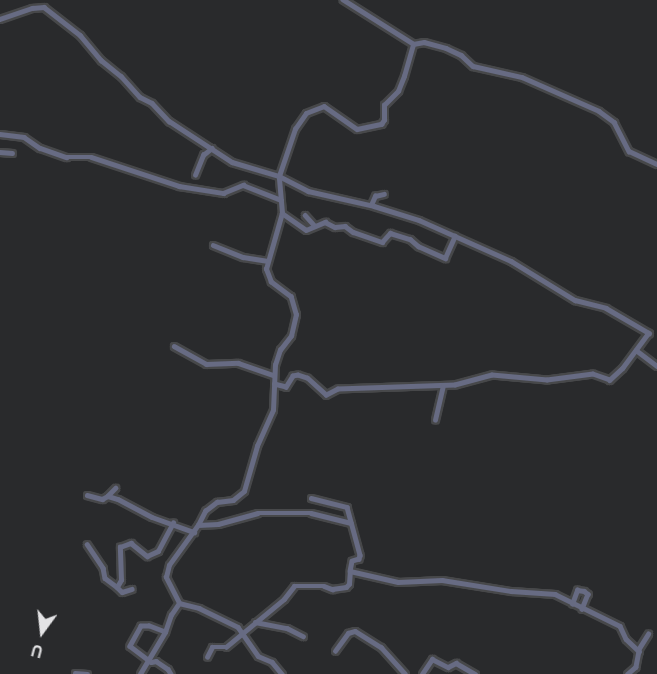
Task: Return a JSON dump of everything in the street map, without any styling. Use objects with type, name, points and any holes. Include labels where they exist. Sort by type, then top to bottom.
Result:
[{"type":"street","points":[[343,0],[413,44],[427,43],[446,48],[461,55],[473,66],[522,77],[599,111],[614,122],[629,151],[657,164]]},
{"type":"street","points":[[0,19],[32,8],[44,7],[80,35],[101,60],[122,76],[140,98],[152,102],[171,122],[234,163],[279,176],[308,191],[402,214],[528,269],[575,300],[606,308],[648,332],[649,335],[610,380],[593,374],[547,380],[492,375],[443,386],[338,389],[326,395],[307,378],[298,375],[293,376],[286,387],[273,384]]},
{"type":"street","points":[[282,674],[272,662],[258,656],[243,632],[221,617],[179,603],[166,572],[194,532],[202,515],[212,506],[232,500],[246,488],[257,446],[273,410],[273,375],[280,350],[292,335],[296,315],[290,296],[272,282],[267,274],[268,261],[282,213],[279,176],[295,129],[311,110],[328,106],[357,129],[382,124],[384,105],[399,90],[413,44]]},
{"type":"street","points":[[0,134],[22,137],[40,148],[67,157],[91,158],[179,186],[225,193],[243,185],[281,200]]},
{"type":"street","points":[[195,175],[203,155],[212,148]]},
{"type":"street","points":[[0,152],[12,153]]},
{"type":"street","points":[[371,205],[375,196],[384,194]]},
{"type":"street","points":[[282,213],[306,230],[325,222],[336,227],[345,226],[352,232],[382,242],[390,233],[410,239],[418,246],[445,258],[455,236]]},
{"type":"street","points":[[304,215],[314,225]]},
{"type":"street","points":[[213,245],[243,257],[268,261]]},
{"type":"street","points":[[174,346],[205,364],[238,363],[273,375]]},
{"type":"street","points":[[636,350],[657,366]]},
{"type":"street","points":[[435,420],[443,386]]},
{"type":"street","points":[[87,495],[102,499],[116,488]]},
{"type":"street","points":[[108,496],[152,517],[194,532]]},
{"type":"street","points":[[207,657],[211,648],[226,647],[284,599],[295,586],[324,586],[332,589],[347,587],[352,560],[360,556],[345,505],[311,498]]},
{"type":"street","points":[[198,525],[218,524],[258,513],[311,513],[351,523]]},
{"type":"street","points":[[117,587],[121,580],[118,552],[120,546],[130,543],[148,556],[159,550],[173,523]]},
{"type":"street","points":[[87,544],[103,568],[105,578],[122,592],[132,590]]},
{"type":"street","points":[[350,571],[398,582],[442,580],[540,595],[553,594],[619,625],[626,639],[638,650]]},
{"type":"street","points":[[572,604],[578,590],[584,591],[588,594],[582,609]]},
{"type":"street","points":[[140,674],[179,603]]},
{"type":"street","points":[[255,622],[287,628],[303,636]]},
{"type":"street","points":[[165,632],[146,625],[136,631],[130,646],[148,660],[156,661],[171,672],[178,674]]},
{"type":"street","points":[[335,651],[348,633],[355,630],[381,647],[405,674]]},
{"type":"street","points":[[628,674],[638,664],[638,650],[648,634]]},
{"type":"street","points":[[422,674],[432,659],[448,667],[456,663],[475,674]]},
{"type":"street","points":[[75,673],[87,674]]}]
